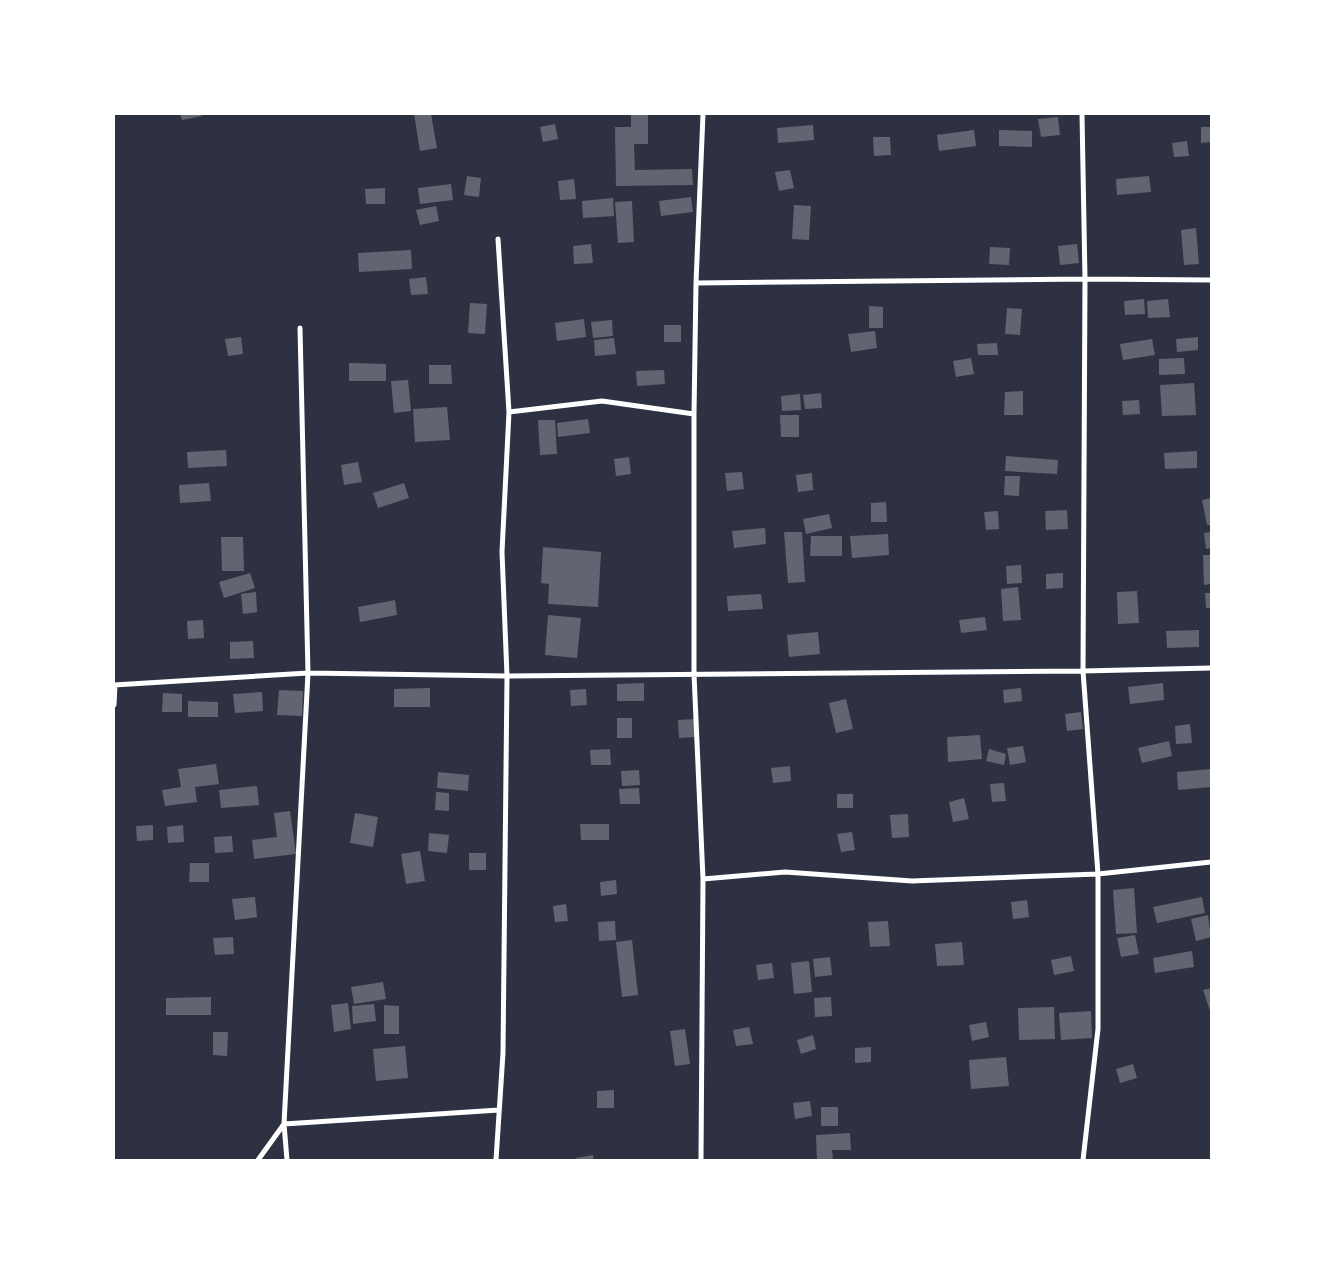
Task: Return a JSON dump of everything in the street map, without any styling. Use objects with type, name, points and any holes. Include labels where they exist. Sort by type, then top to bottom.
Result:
[{"type":"street","points":[[701,1160],[703,879],[694,674],[694,414],[696,283],[703,114]]},
{"type":"street","points":[[1082,114],[1085,278],[1083,671],[1098,874],[1098,1029],[1083,1160]]},
{"type":"street","points":[[496,1160],[503,1053],[507,676],[502,552],[509,412],[498,239]]},
{"type":"street","points":[[696,283],[1085,278],[1211,280]]},
{"type":"street","points":[[287,1160],[284,1124],[308,672],[300,328]]},
{"type":"street","points":[[509,412],[602,400],[694,414]]},
{"type":"street","points":[[114,706],[114,685],[308,672],[507,676],[1083,671],[1211,668]]},
{"type":"street","points":[[703,879],[785,872],[912,881],[1098,874],[1211,862]]},
{"type":"street","points":[[284,1124],[499,1110]]},
{"type":"street","points":[[258,1160],[284,1124]]},
{"type":"building","points":[[180,114],[201,114],[202,116],[182,120]]},
{"type":"building","points":[[414,114],[431,114],[437,148],[420,151]]},
{"type":"building","points":[[631,114],[648,114],[648,144],[634,144],[635,170],[692,169],[693,185],[616,186],[615,127],[631,127]]},
{"type":"building","points":[[1058,117],[1060,135],[1041,137],[1038,119]]},
{"type":"building","points":[[555,124],[558,139],[543,142],[540,127]]},
{"type":"building","points":[[813,125],[814,140],[778,143],[777,128]]},
{"type":"building","points":[[1201,127],[1211,127],[1211,142],[1201,143]]},
{"type":"building","points":[[974,130],[976,146],[939,151],[937,135]]},
{"type":"building","points":[[999,130],[1032,131],[1032,147],[999,146]]},
{"type":"building","points":[[873,137],[890,137],[891,155],[874,156]]},
{"type":"building","points":[[1187,141],[1189,156],[1174,157],[1172,143]]},
{"type":"building","points":[[790,170],[794,188],[779,191],[775,172]]},
{"type":"building","points":[[467,176],[481,178],[479,197],[464,195]]},
{"type":"building","points":[[1149,176],[1151,192],[1117,195],[1116,179]]},
{"type":"building","points":[[574,179],[576,199],[560,200],[558,181]]},
{"type":"building","points":[[451,184],[453,200],[420,204],[418,188]]},
{"type":"building","points":[[385,188],[385,204],[366,204],[365,189]]},
{"type":"building","points":[[691,197],[693,212],[661,216],[659,201]]},
{"type":"building","points":[[613,198],[614,216],[583,218],[582,201]]},
{"type":"building","points":[[632,201],[634,242],[618,243],[615,202]]},
{"type":"building","points":[[794,205],[811,206],[809,240],[792,239]]},
{"type":"building","points":[[436,206],[439,221],[420,225],[416,210]]},
{"type":"building","points":[[1196,228],[1199,264],[1184,265],[1181,230]]},
{"type":"building","points":[[591,244],[593,263],[574,264],[573,246]]},
{"type":"building","points":[[1077,244],[1079,263],[1060,265],[1058,246]]},
{"type":"building","points":[[990,247],[1010,248],[1009,265],[989,264]]},
{"type":"building","points":[[411,250],[412,269],[359,272],[358,253]]},
{"type":"building","points":[[426,277],[428,294],[411,295],[409,279]]},
{"type":"building","points":[[1144,299],[1145,314],[1125,315],[1124,301]]},
{"type":"building","points":[[1168,299],[1170,317],[1148,318],[1147,301]]},
{"type":"building","points":[[470,303],[487,304],[485,334],[468,333]]},
{"type":"building","points":[[869,306],[883,307],[883,328],[869,328]]},
{"type":"building","points":[[1007,308],[1022,309],[1020,335],[1005,334]]},
{"type":"building","points":[[584,319],[586,337],[557,341],[555,323]]},
{"type":"building","points":[[612,320],[613,336],[593,338],[591,322]]},
{"type":"building","points":[[664,325],[681,325],[681,342],[664,342]]},
{"type":"building","points":[[875,331],[877,348],[851,352],[848,334]]},
{"type":"building","points":[[241,337],[243,354],[228,356],[225,339]]},
{"type":"building","points":[[1198,337],[1198,350],[1177,352],[1176,339]]},
{"type":"building","points":[[614,338],[616,354],[595,356],[594,340]]},
{"type":"building","points":[[1152,339],[1155,355],[1123,360],[1120,344]]},
{"type":"building","points":[[997,343],[998,355],[978,355],[977,344]]},
{"type":"building","points":[[971,358],[974,374],[956,377],[953,361]]},
{"type":"building","points":[[1184,358],[1185,374],[1159,375],[1159,359]]},
{"type":"building","points":[[349,363],[386,364],[386,381],[349,381]]},
{"type":"building","points":[[429,365],[451,365],[452,384],[429,384]]},
{"type":"building","points":[[664,370],[665,384],[637,386],[636,371]]},
{"type":"building","points":[[408,380],[411,411],[394,413],[391,381]]},
{"type":"building","points":[[1194,383],[1196,415],[1162,416],[1160,385]]},
{"type":"building","points":[[1023,391],[1023,415],[1004,415],[1005,392]]},
{"type":"building","points":[[821,393],[822,408],[805,409],[803,395]]},
{"type":"building","points":[[800,394],[801,410],[782,411],[781,396]]},
{"type":"building","points":[[1139,400],[1140,414],[1123,415],[1122,401]]},
{"type":"building","points":[[447,407],[450,440],[415,442],[413,409]]},
{"type":"building","points":[[780,415],[799,415],[799,437],[781,437]]},
{"type":"building","points":[[588,419],[590,433],[558,437],[557,423]]},
{"type":"building","points":[[538,420],[555,420],[557,454],[540,455]]},
{"type":"building","points":[[226,450],[227,466],[188,468],[187,452]]},
{"type":"building","points":[[1197,451],[1197,468],[1165,469],[1164,453]]},
{"type":"building","points":[[1006,456],[1058,460],[1057,474],[1005,471]]},
{"type":"building","points":[[629,457],[631,474],[616,476],[614,459]]},
{"type":"building","points":[[358,462],[362,482],[344,485],[341,465]]},
{"type":"building","points":[[742,472],[744,489],[727,491],[725,473]]},
{"type":"building","points":[[812,473],[813,490],[798,492],[796,475]]},
{"type":"building","points":[[1005,476],[1020,476],[1019,496],[1004,495]]},
{"type":"building","points":[[209,483],[211,501],[180,503],[179,485]]},
{"type":"building","points":[[404,483],[409,498],[378,508],[373,493]]},
{"type":"building","points":[[1211,498],[1211,525],[1207,525],[1202,500]]},
{"type":"building","points":[[886,502],[887,522],[871,522],[871,503]]},
{"type":"building","points":[[1067,510],[1068,529],[1046,530],[1045,511]]},
{"type":"building","points":[[998,511],[999,529],[986,530],[984,512]]},
{"type":"building","points":[[829,514],[832,528],[806,534],[803,519]]},
{"type":"building","points":[[765,528],[766,544],[734,548],[732,531]]},
{"type":"building","points":[[784,532],[802,532],[805,582],[788,583]]},
{"type":"building","points":[[1211,532],[1211,548],[1206,549],[1204,533]]},
{"type":"building","points":[[888,534],[889,555],[852,558],[850,536]]},
{"type":"building","points":[[811,536],[842,536],[842,556],[810,556]]},
{"type":"building","points":[[221,537],[243,537],[244,571],[222,571]]},
{"type":"building","points":[[543,547],[601,552],[598,607],[548,604],[549,584],[541,583]]},
{"type":"building","points":[[1203,555],[1211,555],[1211,584],[1204,585]]},
{"type":"building","points":[[1021,565],[1022,583],[1007,584],[1006,566]]},
{"type":"building","points":[[250,573],[255,588],[224,598],[219,582]]},
{"type":"building","points":[[1063,573],[1063,588],[1046,589],[1046,574]]},
{"type":"building","points":[[1018,587],[1021,620],[1003,621],[1001,589]]},
{"type":"building","points":[[1137,591],[1139,623],[1118,624],[1117,592]]},
{"type":"building","points":[[256,592],[257,612],[243,614],[241,594]]},
{"type":"building","points":[[1205,593],[1211,593],[1211,608],[1206,608]]},
{"type":"building","points":[[761,594],[763,609],[728,611],[727,596]]},
{"type":"building","points":[[395,600],[397,615],[360,622],[358,607]]},
{"type":"building","points":[[548,615],[581,618],[577,658],[545,655]]},
{"type":"building","points":[[985,617],[987,630],[961,633],[959,620]]},
{"type":"building","points":[[203,620],[204,638],[188,639],[187,621]]},
{"type":"building","points":[[1199,630],[1199,647],[1167,648],[1166,631]]},
{"type":"building","points":[[818,632],[820,654],[789,657],[787,635]]},
{"type":"building","points":[[253,641],[254,658],[230,659],[230,642]]},
{"type":"building","points":[[644,683],[644,701],[617,701],[617,684]]},
{"type":"building","points":[[1163,683],[1164,700],[1130,704],[1128,687]]},
{"type":"building","points":[[430,688],[430,707],[394,707],[394,689]]},
{"type":"building","points":[[1021,688],[1022,701],[1004,703],[1003,690]]},
{"type":"building","points":[[586,689],[587,705],[571,706],[570,690]]},
{"type":"building","points":[[279,690],[303,691],[302,716],[277,715]]},
{"type":"building","points":[[262,692],[263,711],[235,713],[233,694]]},
{"type":"building","points":[[163,693],[182,694],[182,712],[162,712]]},
{"type":"building","points":[[846,699],[853,729],[836,733],[829,703]]},
{"type":"building","points":[[188,701],[218,702],[218,717],[188,717]]},
{"type":"building","points":[[1081,712],[1083,729],[1067,731],[1065,714]]},
{"type":"building","points":[[617,718],[632,718],[632,738],[617,738]]},
{"type":"building","points":[[695,719],[695,737],[679,738],[678,720]]},
{"type":"building","points":[[1190,724],[1192,743],[1176,744],[1175,726]]},
{"type":"building","points":[[980,735],[982,759],[948,762],[947,737]]},
{"type":"building","points":[[1169,741],[1172,756],[1142,763],[1138,748]]},
{"type":"building","points":[[1023,746],[1026,762],[1010,765],[1007,748]]},
{"type":"building","points":[[610,749],[611,765],[591,765],[590,750]]},
{"type":"building","points":[[989,749],[1006,754],[1004,765],[986,761]]},
{"type":"building","points":[[216,764],[219,784],[195,787],[197,802],[165,806],[162,790],[181,787],[178,769]]},
{"type":"building","points":[[790,766],[791,781],[773,783],[771,768]]},
{"type":"building","points":[[1211,769],[1211,787],[1178,790],[1177,772]]},
{"type":"building","points":[[639,770],[640,785],[622,786],[621,771]]},
{"type":"building","points":[[438,772],[469,775],[468,791],[437,788]]},
{"type":"building","points":[[1004,783],[1006,801],[992,802],[990,784]]},
{"type":"building","points":[[257,786],[259,805],[221,808],[219,790]]},
{"type":"building","points":[[639,788],[640,804],[620,804],[619,789]]},
{"type":"building","points":[[436,792],[449,793],[449,811],[435,810]]},
{"type":"building","points":[[837,794],[853,794],[853,808],[837,808]]},
{"type":"building","points":[[964,798],[969,819],[953,822],[949,802]]},
{"type":"building","points":[[290,811],[296,854],[254,859],[252,840],[277,837],[274,813]]},
{"type":"building","points":[[355,813],[378,817],[373,847],[350,843]]},
{"type":"building","points":[[908,814],[909,837],[892,838],[890,815]]},
{"type":"building","points":[[580,824],[609,824],[609,840],[581,840]]},
{"type":"building","points":[[153,825],[153,840],[137,841],[136,826]]},
{"type":"building","points":[[183,825],[184,842],[168,843],[167,827]]},
{"type":"building","points":[[852,832],[855,850],[841,852],[837,834]]},
{"type":"building","points":[[429,833],[449,835],[447,853],[428,851]]},
{"type":"building","points":[[232,836],[233,852],[215,853],[214,837]]},
{"type":"building","points":[[420,851],[425,881],[406,884],[401,854]]},
{"type":"building","points":[[469,853],[486,853],[486,870],[469,870]]},
{"type":"building","points":[[190,863],[209,863],[209,882],[189,882]]},
{"type":"building","points":[[616,880],[617,894],[601,896],[600,882]]},
{"type":"building","points":[[1134,888],[1137,933],[1116,934],[1113,890]]},
{"type":"building","points":[[255,897],[257,917],[235,920],[232,899]]},
{"type":"building","points":[[1202,897],[1205,913],[1157,923],[1153,907]]},
{"type":"building","points":[[1027,900],[1029,917],[1013,919],[1011,902]]},
{"type":"building","points":[[566,904],[568,921],[555,922],[553,906]]},
{"type":"building","points":[[1208,915],[1211,937],[1196,941],[1191,919]]},
{"type":"building","points":[[615,921],[616,940],[599,941],[598,922]]},
{"type":"building","points":[[888,921],[890,946],[870,947],[868,922]]},
{"type":"building","points":[[1135,935],[1139,954],[1121,957],[1117,938]]},
{"type":"building","points":[[233,937],[234,954],[215,955],[213,938]]},
{"type":"building","points":[[632,940],[638,995],[622,997],[616,942]]},
{"type":"building","points":[[962,942],[964,965],[937,966],[935,944]]},
{"type":"building","points":[[1192,951],[1194,967],[1155,973],[1153,958]]},
{"type":"building","points":[[1071,956],[1074,971],[1054,975],[1051,960]]},
{"type":"building","points":[[830,957],[832,975],[815,977],[813,959]]},
{"type":"building","points":[[809,961],[812,992],[794,994],[791,963]]},
{"type":"building","points":[[772,963],[774,978],[758,980],[756,965]]},
{"type":"building","points":[[383,982],[386,999],[354,1004],[351,987]]},
{"type":"building","points":[[1211,988],[1211,1014],[1203,990]]},
{"type":"building","points":[[211,997],[211,1015],[166,1015],[166,998]]},
{"type":"building","points":[[831,997],[832,1016],[815,1017],[814,998]]},
{"type":"building","points":[[348,1003],[351,1029],[334,1032],[331,1005]]},
{"type":"building","points":[[374,1004],[376,1021],[353,1024],[352,1006]]},
{"type":"building","points":[[384,1005],[399,1006],[399,1034],[384,1034]]},
{"type":"building","points":[[1054,1007],[1055,1039],[1019,1040],[1018,1008]]},
{"type":"building","points":[[1091,1011],[1092,1038],[1061,1040],[1059,1013]]},
{"type":"building","points":[[986,1022],[989,1037],[972,1041],[969,1025]]},
{"type":"building","points":[[749,1027],[753,1044],[736,1046],[733,1030]]},
{"type":"building","points":[[685,1029],[690,1064],[675,1066],[670,1031]]},
{"type":"building","points":[[213,1032],[228,1032],[227,1056],[213,1055]]},
{"type":"building","points":[[813,1035],[816,1049],[801,1054],[797,1040]]},
{"type":"building","points":[[405,1046],[408,1078],[376,1081],[373,1049]]},
{"type":"building","points":[[871,1047],[871,1062],[855,1063],[855,1048]]},
{"type":"building","points":[[1006,1057],[1009,1086],[971,1089],[969,1060]]},
{"type":"building","points":[[1133,1064],[1137,1078],[1120,1083],[1116,1069]]},
{"type":"building","points":[[614,1090],[614,1108],[597,1108],[597,1091]]},
{"type":"building","points":[[810,1101],[812,1116],[795,1119],[793,1103]]},
{"type":"building","points":[[821,1107],[838,1107],[838,1126],[821,1126]]},
{"type":"building","points":[[850,1133],[851,1150],[832,1150],[833,1160],[817,1160],[816,1135]]},
{"type":"building","points":[[593,1155],[594,1160],[576,1160],[576,1158]]}]
